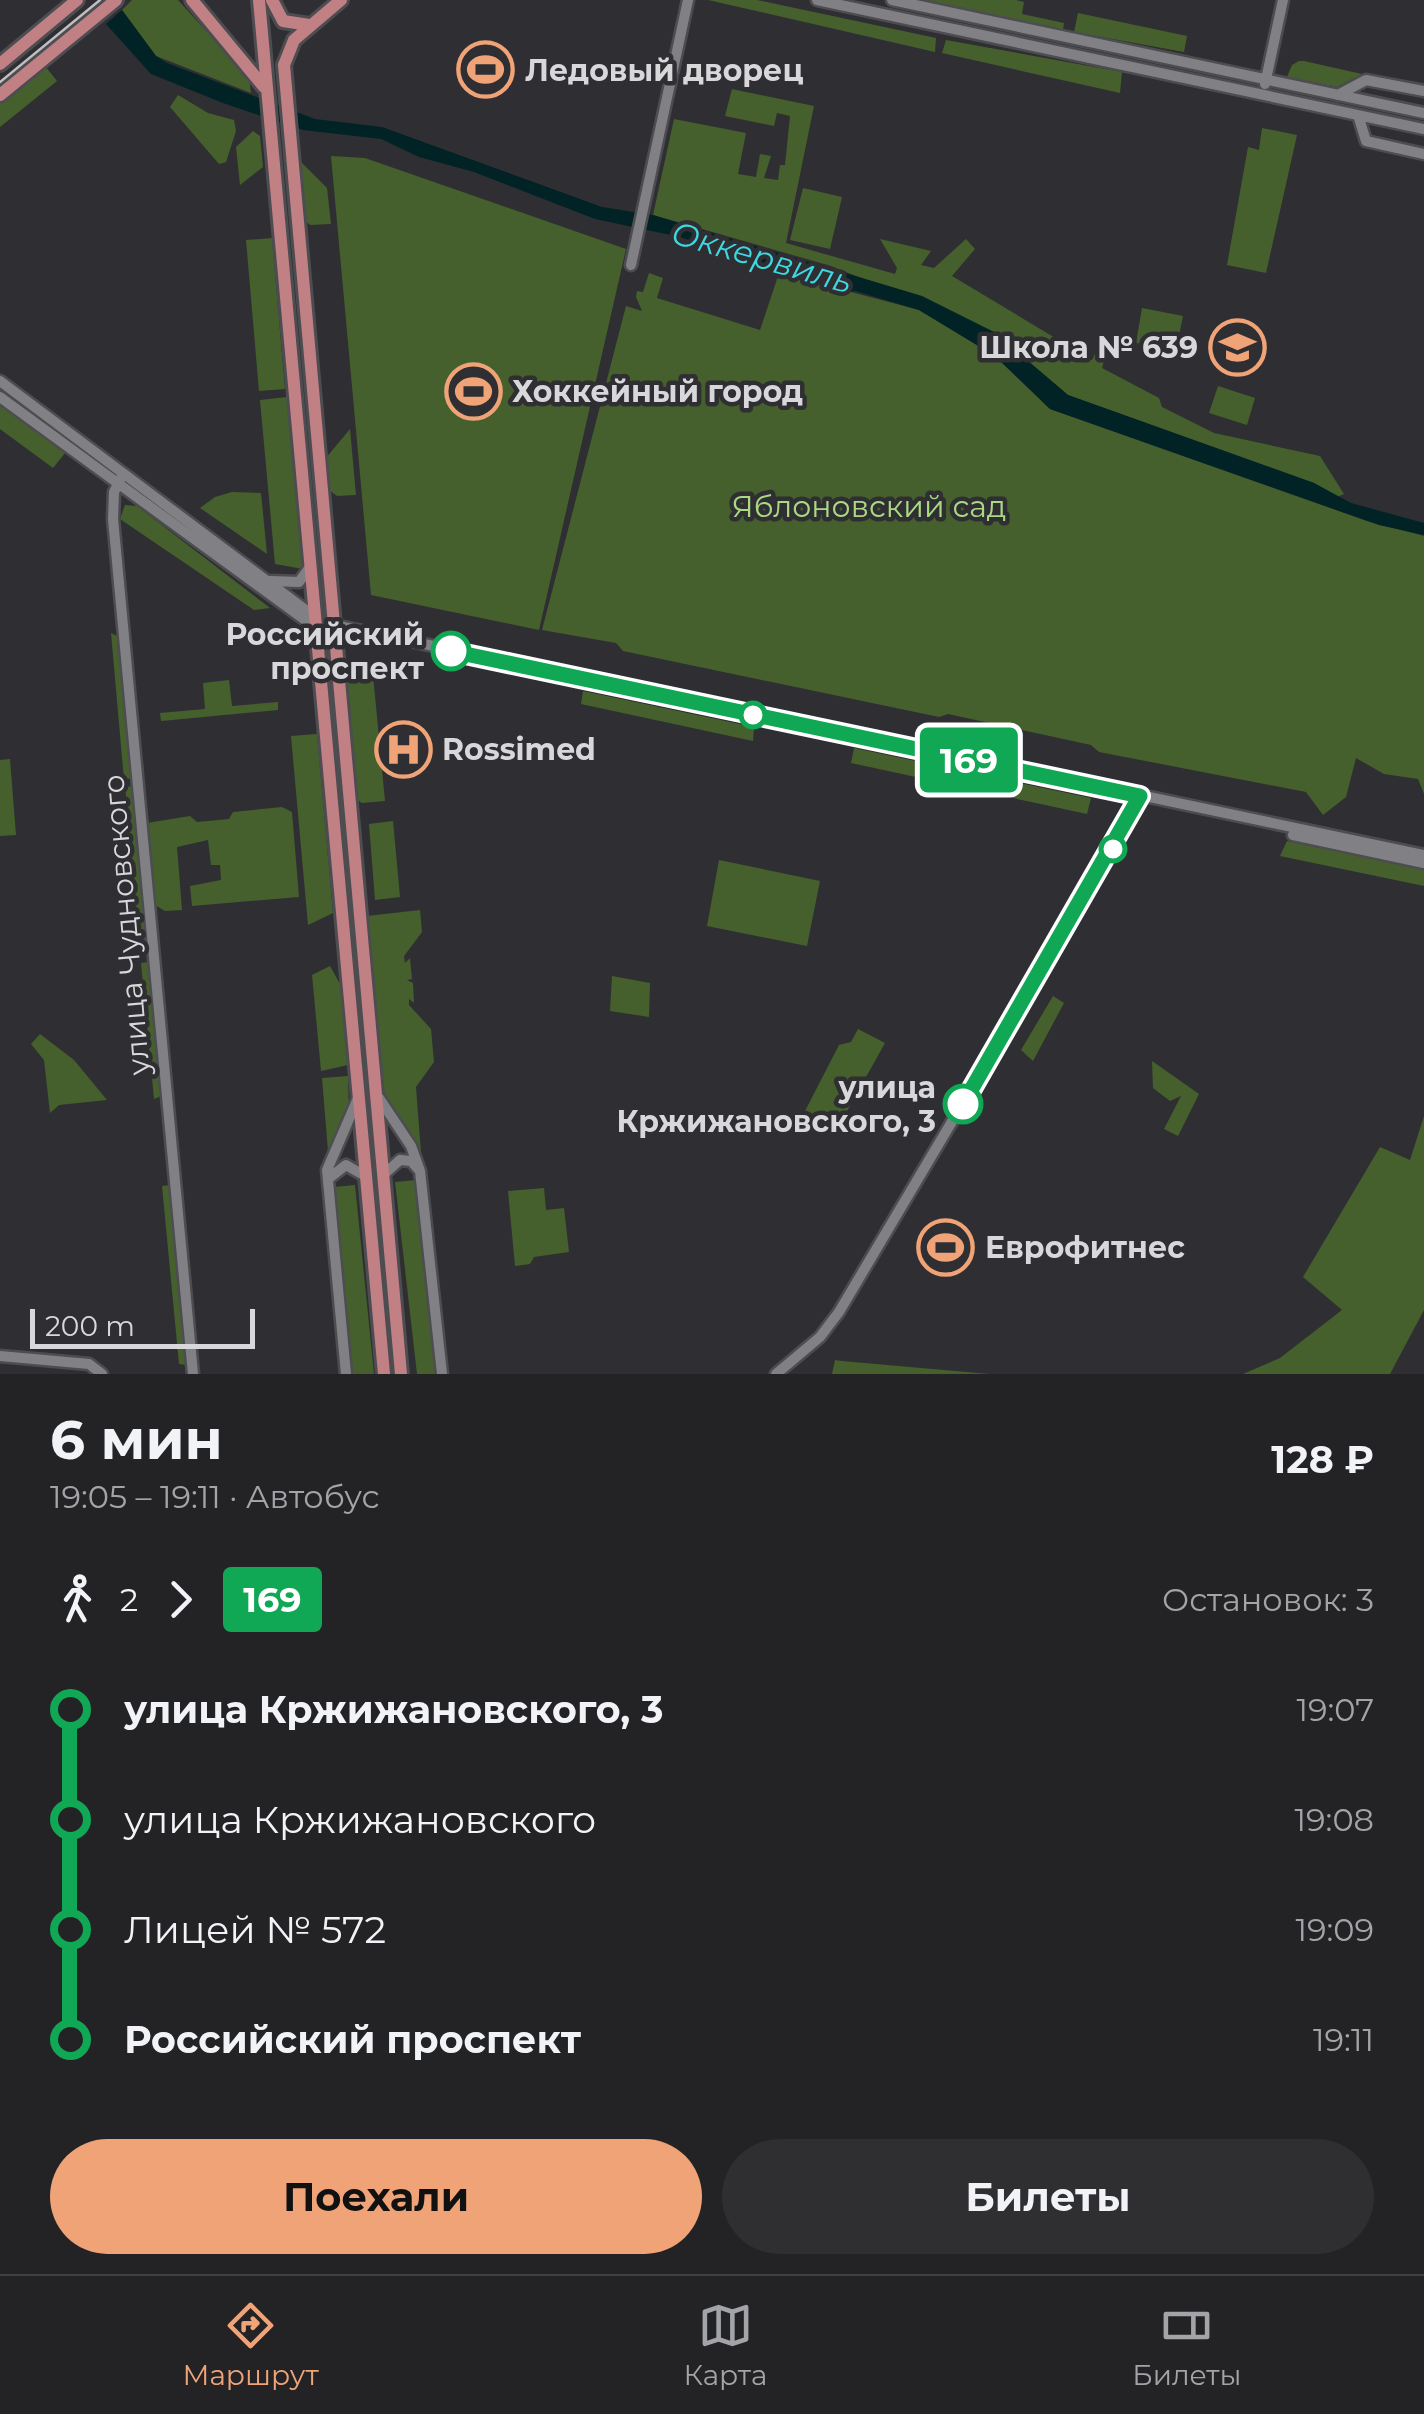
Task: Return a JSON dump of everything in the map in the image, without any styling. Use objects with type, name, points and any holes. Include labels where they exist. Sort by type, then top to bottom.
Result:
[{"type":"main road","points":[[0,64],[78,0]]},
{"type":"main road","points":[[0,95],[116,0]]},
{"type":"main road","points":[[192,0],[265,88]]},
{"type":"main road","points":[[259,0],[384,1374]]},
{"type":"main road","points":[[272,0],[283,22],[310,25]]},
{"type":"main road","points":[[341,0],[310,25],[286,55],[287,96],[401,1374]]},
{"type":"main road","points":[[229,42],[246,53],[262,45]]},
{"type":"main road","points":[[316,623],[335,629]]},
{"type":"street","points":[[631,265],[688,0]]},
{"type":"street","points":[[817,0],[1424,129]]},
{"type":"street","points":[[892,0],[1424,114]]},
{"type":"street","points":[[1263,95],[1283,0]]},
{"type":"street","points":[[1338,95],[1366,80],[1424,91]]},
{"type":"street","points":[[1358,115],[1366,141],[1424,154]]},
{"type":"street","points":[[0,382],[120,479],[316,623]]},
{"type":"street","points":[[0,397],[262,578],[316,623]]},
{"type":"street","name":"улица Чудновского","points":[[120,479],[114,532],[193,1374]]},
{"type":"street","points":[[262,578],[292,584],[306,577],[311,566]]},
{"type":"street","points":[[335,629],[1424,863]]},
{"type":"street","points":[[1139,799],[1424,855]]},
{"type":"street","points":[[776,1374],[820,1337],[839,1312],[1139,799]]},
{"type":"street","points":[[377,1095],[410,1146],[420,1171],[442,1374]]},
{"type":"street","points":[[346,1374],[328,1180],[329,1159],[358,1097]]},
{"type":"street","points":[[383,1180],[400,1160],[411,1162],[420,1171]]},
{"type":"street","points":[[328,1180],[335,1169],[346,1165],[366,1182]]},
{"type":"street","points":[[0,1356],[88,1364],[102,1374]]},
{"type":"green space","points":[[132,0],[178,0],[249,78],[251,93],[156,56],[122,10]]},
{"type":"green space","points":[[708,0],[757,0],[936,38],[935,52]]},
{"type":"green space","points":[[923,0],[1016,0],[1024,2],[1022,14],[1064,23],[1063,30]]},
{"type":"green space","points":[[1078,13],[1187,36],[1184,52],[1074,32]]},
{"type":"green space","points":[[946,40],[1122,72],[1120,93],[942,53]]},
{"type":"green space","points":[[1299,61],[1362,74],[1337,87],[1287,77],[1292,65]]},
{"type":"green space","points":[[45,66],[57,81],[0,127],[0,103]]},
{"type":"green space","points":[[732,89],[814,106],[786,243],[895,274],[897,268],[880,239],[931,251],[921,265],[934,268],[966,239],[975,249],[952,276],[1092,360],[1099,346],[1107,350],[1102,368],[1159,398],[1162,407],[1214,433],[1320,456],[1344,494],[1337,497],[1314,483],[1068,395],[994,332],[831,266],[653,215],[674,119],[746,133],[738,174],[756,177],[760,154],[771,156],[764,178],[778,180],[780,165],[785,165],[790,116],[777,113],[774,126],[725,116]]},
{"type":"green space","points":[[178,95],[208,113],[234,120],[236,131],[226,162],[219,164],[170,107]]},
{"type":"green space","points":[[1262,128],[1297,135],[1266,273],[1227,265],[1248,147],[1259,150]]},
{"type":"green space","points":[[253,131],[260,136],[263,167],[240,185],[236,147]]},
{"type":"green space","name":"Хоккейный город","points":[[331,156],[365,158],[626,249],[539,630],[371,595]]},
{"type":"green space","points":[[297,158],[327,188],[331,224],[310,225],[304,220]]},
{"type":"green space","points":[[803,188],[842,197],[830,249],[790,240]]},
{"type":"green space","points":[[272,238],[285,389],[259,391],[246,240]]},
{"type":"green space","name":"Яблоновский сад","points":[[649,273],[663,278],[657,298],[760,330],[779,273],[919,310],[995,356],[1050,409],[1367,521],[1424,536],[1424,794],[1418,779],[1384,774],[1356,758],[1346,797],[1323,815],[1306,792],[1099,752],[1091,745],[623,651],[616,643],[542,630],[626,306],[642,311],[637,291],[643,292]]},
{"type":"green space","points":[[1142,308],[1183,316],[1176,350],[1136,343]]},
{"type":"green space","points":[[1218,386],[1255,398],[1247,425],[1209,413]]},
{"type":"green space","points":[[287,397],[303,569],[275,564],[260,400]]},
{"type":"green space","points":[[0,405],[65,453],[53,468],[0,429]]},
{"type":"green space","points":[[350,429],[356,495],[337,496],[328,489],[325,459]]},
{"type":"green space","points":[[232,492],[261,493],[267,554],[200,508],[215,497]]},
{"type":"green space","points":[[125,505],[137,506],[270,608],[254,610],[120,519]]},
{"type":"green space","points":[[111,633],[119,637],[132,778],[124,780]]},
{"type":"green space","points":[[353,662],[366,666],[373,675],[385,801],[362,803],[356,799],[345,674]]},
{"type":"green space","points":[[229,680],[232,706],[278,702],[278,710],[161,721],[160,713],[205,709],[203,683]]},
{"type":"green space","points":[[583,691],[754,727],[753,741],[581,704]]},
{"type":"green space","points":[[317,734],[333,913],[308,925],[291,736]]},
{"type":"green space","points":[[854,748],[1091,798],[1087,814],[851,763]]},
{"type":"green space","points":[[10,759],[16,835],[0,836],[0,760]]},
{"type":"green space","points":[[125,785],[132,787],[148,956],[140,956]]},
{"type":"green space","points":[[282,807],[292,812],[299,897],[192,906],[190,886],[221,880],[220,865],[211,865],[208,840],[177,847],[182,910],[165,911],[155,905],[147,823],[190,816],[197,822],[229,819],[233,812]]},
{"type":"green space","points":[[393,821],[400,897],[375,900],[369,824]]},
{"type":"green space","points":[[1287,841],[1424,870],[1424,886],[1280,856]]},
{"type":"green space","points":[[719,860],[820,881],[807,946],[707,926]]},
{"type":"green space","points":[[420,910],[422,932],[404,956],[405,963],[410,958],[412,979],[407,980],[413,983],[414,1003],[409,999],[409,1005],[431,1029],[434,1062],[416,1087],[421,1153],[383,1093],[367,916]]},
{"type":"green space","points":[[149,962],[161,1096],[154,1099],[141,963]]},
{"type":"green space","points":[[330,966],[340,984],[348,1065],[321,1071],[312,975]]},
{"type":"green space","points":[[612,976],[650,983],[649,1017],[610,1011]]},
{"type":"green space","points":[[1053,996],[1064,1003],[1033,1061],[1021,1050]]},
{"type":"green space","points":[[858,1029],[885,1043],[837,1129],[805,1111],[839,1045],[851,1042]]},
{"type":"green space","points":[[40,1034],[74,1060],[107,1100],[59,1105],[50,1113],[44,1060],[31,1044]]},
{"type":"green space","points":[[1152,1061],[1199,1094],[1178,1136],[1164,1129],[1181,1096],[1170,1101],[1153,1088]]},
{"type":"green space","points":[[348,1076],[349,1111],[328,1151],[322,1078]]},
{"type":"green space","points":[[1424,1116],[1424,1310],[1390,1374],[1243,1374],[1280,1358],[1342,1310],[1303,1277],[1380,1147],[1410,1160]]},
{"type":"green space","points":[[416,1180],[436,1374],[417,1374],[395,1182]]},
{"type":"green space","points":[[170,1185],[186,1365],[179,1364],[162,1186]]},
{"type":"green space","points":[[355,1185],[374,1374],[352,1374],[334,1187]]},
{"type":"green space","points":[[544,1188],[546,1210],[564,1208],[569,1252],[534,1257],[530,1264],[515,1266],[508,1191]]},
{"type":"green space","points":[[835,1360],[842,1361],[989,1374],[832,1374]]},
{"type":"water","name":"Оккервиль","points":[[122,10],[156,56],[167,63],[315,119],[382,127],[602,207],[653,215],[922,296],[994,332],[1068,395],[1314,483],[1351,503],[1424,523],[1424,535],[1379,525],[1050,409],[995,356],[919,310],[855,291],[844,293],[680,237],[595,219],[474,172],[419,157],[381,139],[303,130],[151,74],[106,24]]},
{"type":"tram line","points":[[0,82],[100,0]]},
{"type":"bus line","name":"169","points":[[451,651],[1140,796],[1100,872],[963,1104]]},
{"type":"place","name":"Ледовый дворец","points":[[486,70]]},
{"type":"place","name":"Школа № 639","points":[[1237,347]]},
{"type":"place","name":"Хоккейный город","points":[[473,391]]},
{"type":"place","name":"Российский проспект","points":[[451,651]]},
{"type":"place","name":"Rossimed","points":[[403,749]]},
{"type":"place","name":"улица Кржижановского, 3","points":[[963,1104]]},
{"type":"place","name":"Еврофитнес","points":[[946,1247]]}]
